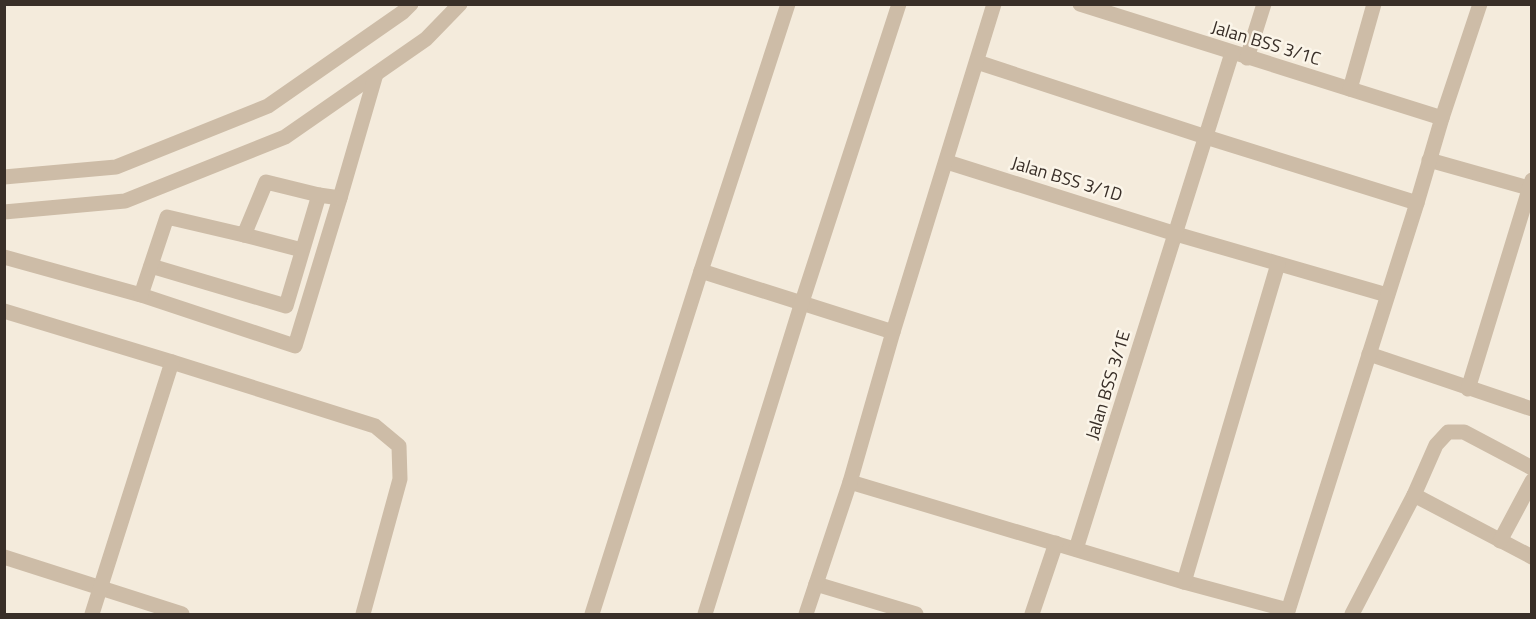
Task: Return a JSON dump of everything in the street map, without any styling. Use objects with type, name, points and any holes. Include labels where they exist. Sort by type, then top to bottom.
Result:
[{"type":"street","points":[[4,177],[116,167],[268,106],[403,12],[411,4]]},
{"type":"street","points":[[4,212],[124,201],[285,137],[426,39],[460,4]]},
{"type":"street","points":[[592,615],[788,4]]},
{"type":"street","points":[[705,615],[802,302],[899,4]]},
{"type":"street","points":[[806,615],[850,482],[893,332],[994,4]]},
{"type":"street","name":"Jalan BSS 3/1C","points":[[1080,4],[1442,118]]},
{"type":"street","points":[[1247,58],[1264,4]]},
{"type":"street","points":[[1350,89],[1374,4]]},
{"type":"street","points":[[850,482],[1287,612],[1480,4]]},
{"type":"street","name":"Jalan BSS 3/1E","points":[[1076,549],[1232,53]]},
{"type":"street","points":[[977,62],[1417,203]]},
{"type":"street","points":[[4,257],[141,295],[295,346],[376,74]]},
{"type":"street","points":[[1429,160],[1531,186],[1468,389]]},
{"type":"street","name":"Jalan BSS 3/1D","points":[[947,162],[1176,234],[1387,295]]},
{"type":"street","points":[[244,235],[266,182],[340,198]]},
{"type":"street","points":[[151,266],[286,306],[319,195]]},
{"type":"street","points":[[141,295],[167,217],[302,250]]},
{"type":"street","points":[[1184,582],[1278,264]]},
{"type":"street","points":[[701,271],[893,332]]},
{"type":"street","points":[[4,311],[375,426],[399,446],[400,479],[363,615]]},
{"type":"street","points":[[1369,354],[1532,409]]},
{"type":"street","points":[[92,615],[172,362]]},
{"type":"street","points":[[1352,615],[1414,495],[1436,445],[1448,432],[1464,432],[1532,468]]},
{"type":"street","points":[[1500,541],[1532,480]]},
{"type":"street","points":[[1414,495],[1532,557]]},
{"type":"street","points":[[1032,615],[1056,543]]},
{"type":"street","points":[[4,557],[182,615]]},
{"type":"street","points":[[816,584],[916,615]]}]
